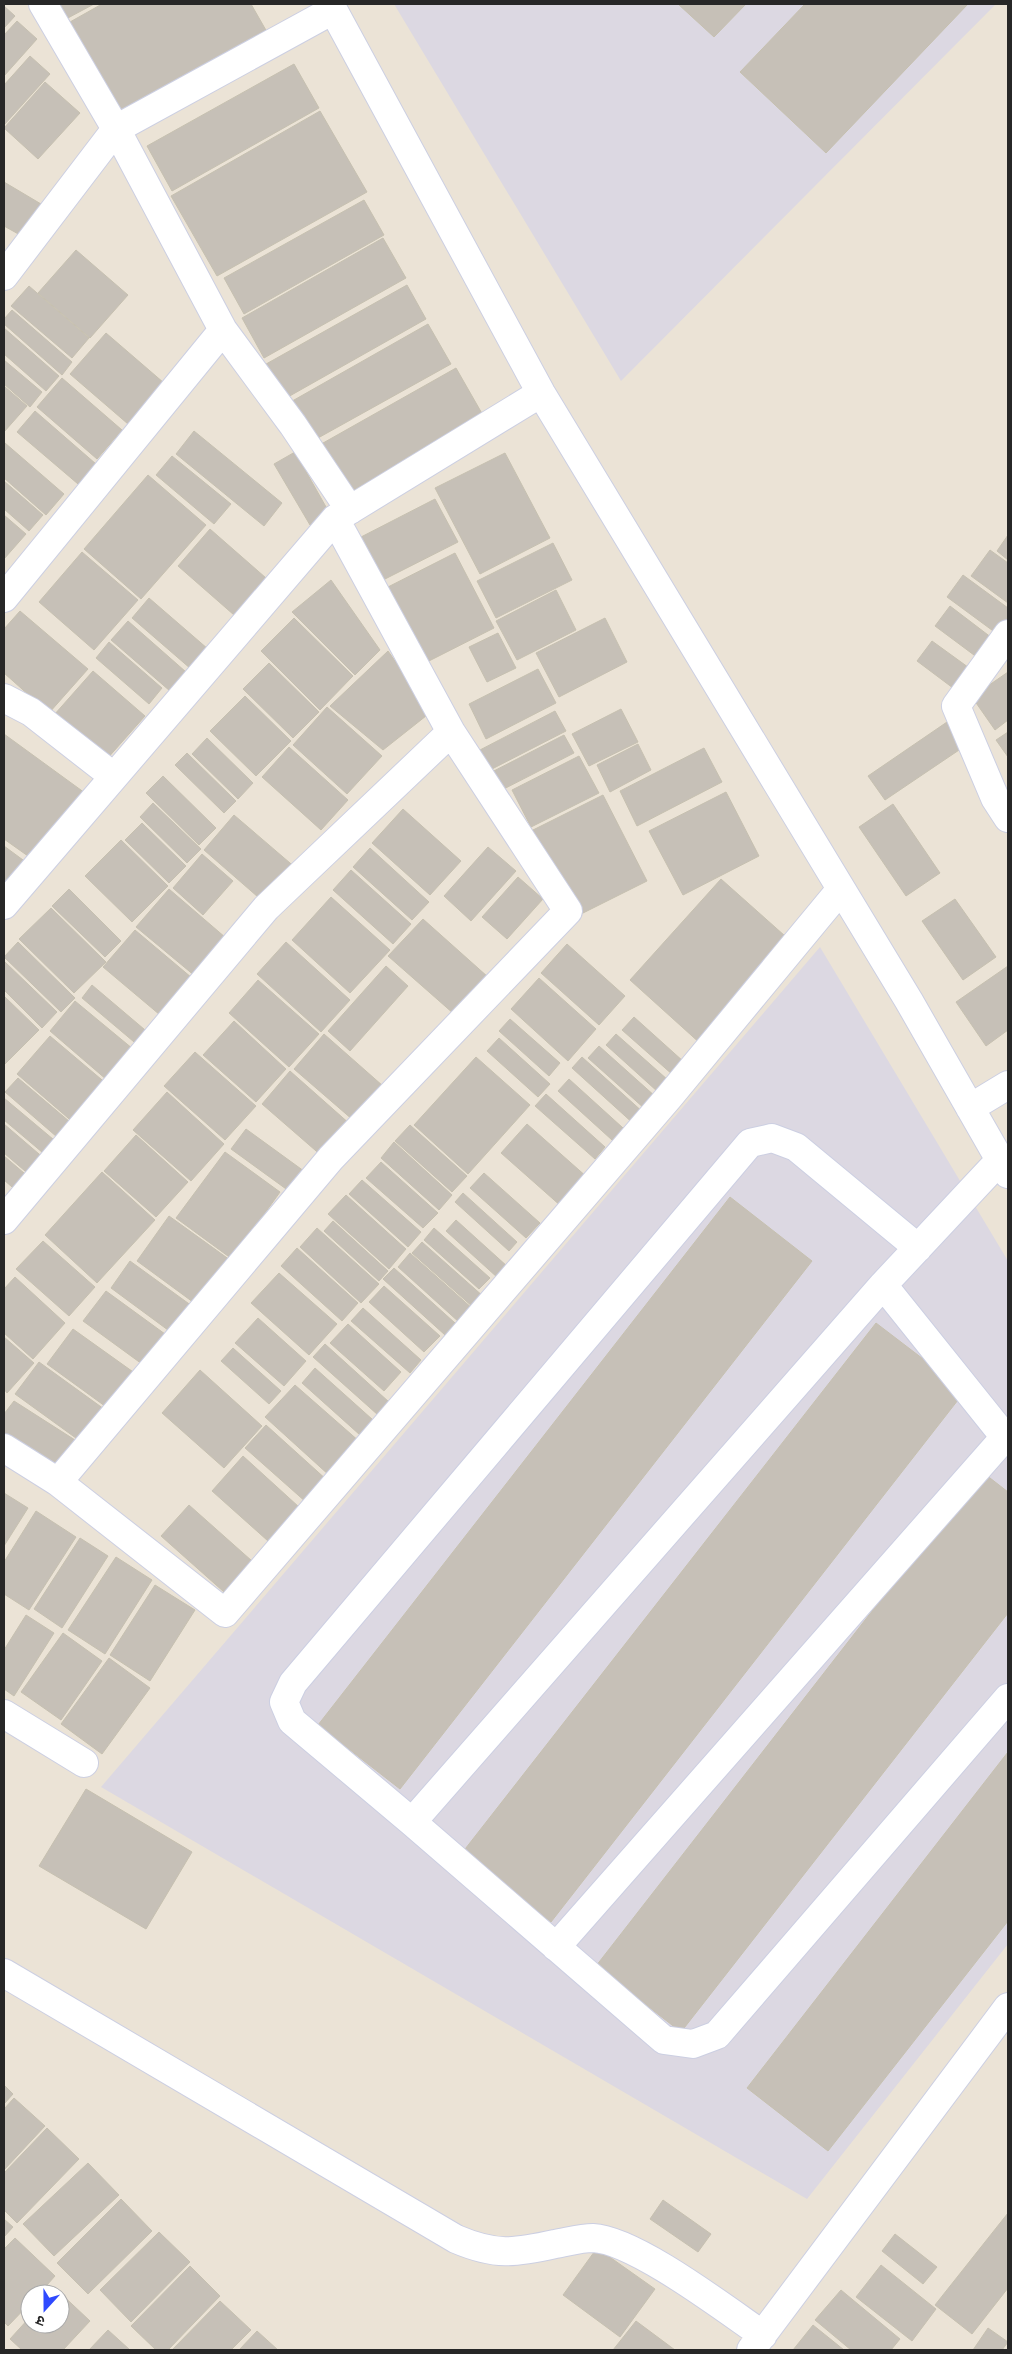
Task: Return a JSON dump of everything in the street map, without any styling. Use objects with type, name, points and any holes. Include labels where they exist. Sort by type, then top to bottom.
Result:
[{"type":"street","points":[[43,4],[116,129],[223,330],[293,425],[343,515],[451,732],[568,911],[331,1158],[58,1482]]},
{"type":"street","points":[[4,276],[12,250],[116,129],[332,7],[541,393],[841,890],[1004,1167],[918,1248],[883,1285],[412,1822]]},
{"type":"street","points":[[4,598],[223,330]]},
{"type":"street","points":[[4,905],[113,776],[343,515],[541,393]]},
{"type":"street","points":[[1008,634],[956,706],[995,798],[1008,818]]},
{"type":"street","points":[[4,698],[31,712],[113,776]]},
{"type":"street","points":[[4,1220],[266,908],[451,732]]},
{"type":"street","points":[[4,1448],[58,1482],[225,1613],[669,1097],[841,890]]},
{"type":"street","points":[[970,1108],[1008,1085]]},
{"type":"street","points":[[918,1248],[796,1147],[772,1138],[750,1143],[293,1683],[284,1702],[292,1721],[664,2040],[692,2044],[717,2035],[1008,1698]]},
{"type":"street","points":[[556,1947],[1006,1439],[883,1285]]},
{"type":"street","points":[[4,1714],[84,1764]]},
{"type":"street","points":[[4,1973],[456,2239],[482,2250],[508,2252],[592,2238],[616,2242],[652,2262],[757,2343],[1008,2007]]},
{"type":"shaded area","points":[[394,4],[996,4],[621,381]]},
{"type":"shaded area","points":[[820,947],[1008,1261],[1008,1944],[807,2199],[101,1787]]},
{"type":"building","points":[[57,4],[94,4],[66,19]]},
{"type":"building","points":[[102,4],[251,4],[267,32],[122,114],[70,22]]},
{"type":"building","points":[[678,4],[746,4],[714,37]]},
{"type":"building","points":[[805,4],[968,4],[826,153],[740,72]]},
{"type":"building","points":[[4,6],[15,16],[4,28]]},
{"type":"building","points":[[17,21],[37,39],[4,76],[4,35]]},
{"type":"building","points":[[30,56],[50,74],[4,125],[4,85]]},
{"type":"building","points":[[294,64],[319,108],[172,191],[147,146]]},
{"type":"building","points":[[45,82],[80,113],[38,159],[4,128]]},
{"type":"building","points":[[320,111],[367,192],[217,276],[171,196]]},
{"type":"building","points":[[4,182],[41,204],[22,236],[4,226]]},
{"type":"building","points":[[364,200],[384,235],[244,314],[224,278]]},
{"type":"building","points":[[383,238],[406,278],[264,358],[242,318]]},
{"type":"building","points":[[76,250],[128,295],[90,338],[38,293]]},
{"type":"building","points":[[407,285],[426,319],[279,402],[259,368]]},
{"type":"building","points":[[29,286],[89,338],[72,358],[11,306]]},
{"type":"building","points":[[12,310],[72,362],[62,375],[4,324],[4,319]]},
{"type":"building","points":[[428,324],[451,364],[309,443],[287,404]]},
{"type":"building","points":[[4,328],[59,376],[46,391],[4,354]]},
{"type":"building","points":[[106,333],[164,383],[128,424],[70,374]]},
{"type":"building","points":[[4,360],[42,392],[30,407],[4,384]]},
{"type":"building","points":[[456,368],[484,417],[343,496],[316,447]]},
{"type":"building","points":[[62,378],[122,430],[97,459],[37,407]]},
{"type":"building","points":[[4,386],[27,406],[4,432]]},
{"type":"building","points":[[35,411],[96,464],[78,484],[17,432]]},
{"type":"building","points":[[194,431],[282,503],[264,526],[176,454]]},
{"type":"building","points":[[5,443],[64,494],[46,515],[4,478]]},
{"type":"building","points":[[295,452],[330,514],[310,525],[274,464]]},
{"type":"building","points":[[505,453],[550,538],[480,574],[435,488]]},
{"type":"building","points":[[172,456],[231,504],[214,524],[156,475]]},
{"type":"building","points":[[148,475],[206,525],[141,599],[84,549]]},
{"type":"building","points":[[4,481],[43,515],[29,531],[4,509]]},
{"type":"building","points":[[435,499],[458,542],[383,580],[361,537]]},
{"type":"building","points":[[4,515],[26,534],[4,559]]},
{"type":"building","points":[[210,529],[266,578],[234,615],[178,566]]},
{"type":"building","points":[[1008,535],[1008,560],[997,551]]},
{"type":"building","points":[[553,543],[572,580],[496,618],[477,581]]},
{"type":"building","points":[[990,550],[1008,563],[1008,603],[971,576]]},
{"type":"building","points":[[82,552],[138,600],[94,650],[39,602]]},
{"type":"building","points":[[455,553],[494,628],[423,664],[384,589]]},
{"type":"building","points":[[963,575],[1008,608],[1008,625],[1000,636],[947,597]]},
{"type":"building","points":[[331,580],[380,650],[355,675],[292,612]]},
{"type":"building","points":[[556,590],[576,630],[517,660],[496,621]]},
{"type":"building","points":[[149,598],[208,649],[191,669],[132,618]]},
{"type":"building","points":[[950,606],[992,638],[978,658],[935,626]]},
{"type":"building","points":[[20,611],[88,669],[49,713],[4,673],[4,629]]},
{"type":"building","points":[[294,618],[353,676],[320,710],[261,651]]},
{"type":"building","points":[[605,618],[627,662],[559,697],[536,653]]},
{"type":"building","points":[[128,621],[186,672],[170,691],[111,640]]},
{"type":"building","points":[[498,633],[516,668],[487,682],[469,647]]},
{"type":"building","points":[[932,641],[972,670],[957,691],[917,661]]},
{"type":"building","points":[[109,642],[162,688],[149,704],[96,658]]},
{"type":"building","points":[[388,651],[431,712],[383,750],[330,706]]},
{"type":"building","points":[[269,663],[319,712],[293,738],[243,689]]},
{"type":"building","points":[[538,669],[556,703],[486,739],[469,704]]},
{"type":"building","points":[[93,671],[145,716],[106,760],[54,715]]},
{"type":"building","points":[[1008,672],[1008,720],[995,730],[972,697]]},
{"type":"building","points":[[245,696],[291,741],[256,776],[210,731]]},
{"type":"building","points":[[327,707],[382,756],[347,794],[293,745]]},
{"type":"building","points":[[621,709],[638,742],[589,766],[572,734]]},
{"type":"building","points":[[555,711],[566,731],[488,771],[478,751]]},
{"type":"building","points":[[947,722],[965,746],[885,800],[868,776]]},
{"type":"building","points":[[1008,732],[1008,757],[996,740]]},
{"type":"building","points":[[4,734],[85,793],[35,861],[4,839]]},
{"type":"building","points":[[564,735],[574,753],[496,793],[486,775]]},
{"type":"building","points":[[207,738],[253,783],[238,799],[192,754]]},
{"type":"building","points":[[638,744],[651,770],[610,792],[597,765]]},
{"type":"building","points":[[289,747],[348,800],[321,830],[262,777]]},
{"type":"building","points":[[704,748],[722,782],[637,826],[620,791]]},
{"type":"building","points":[[187,753],[236,801],[224,813],[175,765]]},
{"type":"building","points":[[579,756],[599,793],[531,827],[512,790]]},
{"type":"building","points":[[163,776],[216,828],[199,845],[146,793]]},
{"type":"building","points":[[726,792],[759,856],[683,895],[649,831]]},
{"type":"building","points":[[603,795],[647,881],[575,917],[531,831]]},
{"type":"building","points":[[153,803],[201,849],[187,863],[140,817]]},
{"type":"building","points":[[893,804],[940,873],[906,896],[859,827]]},
{"type":"building","points":[[403,809],[461,861],[430,895],[372,843]]},
{"type":"building","points":[[234,815],[297,869],[266,904],[204,850]]},
{"type":"building","points":[[142,823],[186,866],[169,883],[125,840]]},
{"type":"building","points":[[121,840],[168,886],[132,922],[85,876]]},
{"type":"building","points":[[4,846],[23,860],[4,888]]},
{"type":"building","points":[[488,847],[516,871],[471,921],[444,896]]},
{"type":"building","points":[[370,848],[429,902],[412,920],[353,867]]},
{"type":"building","points":[[202,854],[233,881],[203,915],[173,888]]},
{"type":"building","points":[[351,870],[411,924],[393,944],[333,890]]},
{"type":"building","points":[[518,877],[543,899],[507,939],[482,917]]},
{"type":"building","points":[[721,879],[794,944],[702,1045],[630,980]]},
{"type":"building","points":[[69,889],[121,941],[105,957],[52,906]]},
{"type":"building","points":[[169,889],[233,944],[201,981],[136,927]]},
{"type":"building","points":[[331,897],[390,950],[350,993],[292,940]]},
{"type":"building","points":[[955,899],[996,957],[963,980],[922,921]]},
{"type":"building","points":[[51,908],[106,962],[74,993],[19,939]]},
{"type":"building","points":[[423,919],[488,977],[454,1014],[388,956]]},
{"type":"building","points":[[135,930],[198,983],[166,1020],[103,967]]},
{"type":"building","points":[[18,942],[75,998],[61,1012],[4,957]]},
{"type":"building","points":[[286,942],[350,1000],[321,1032],[257,974]]},
{"type":"building","points":[[567,944],[625,996],[599,1025],[541,973]]},
{"type":"building","points":[[5,962],[57,1012],[42,1028],[4,990]]},
{"type":"building","points":[[386,966],[408,986],[350,1051],[328,1031]]},
{"type":"building","points":[[1008,966],[1008,1030],[986,1046],[956,1002]]},
{"type":"building","points":[[539,978],[596,1029],[568,1061],[511,1009]]},
{"type":"building","points":[[258,980],[319,1034],[289,1067],[229,1013]]},
{"type":"building","points":[[92,985],[151,1035],[140,1047],[82,998]]},
{"type":"building","points":[[4,996],[39,1030],[4,1065]]},
{"type":"building","points":[[75,1001],[133,1049],[107,1080],[50,1031]]},
{"type":"building","points":[[634,1017],[684,1062],[673,1075],[622,1030]]},
{"type":"building","points":[[510,1019],[560,1063],[549,1076],[499,1031]]},
{"type":"building","points":[[234,1021],[286,1069],[256,1102],[203,1055]]},
{"type":"building","points":[[324,1034],[383,1086],[353,1120],[294,1069]]},
{"type":"building","points":[[616,1034],[668,1080],[658,1092],[606,1045]]},
{"type":"building","points":[[50,1036],[108,1085],[75,1124],[17,1074]]},
{"type":"building","points":[[499,1038],[550,1084],[538,1097],[487,1051]]},
{"type":"building","points":[[599,1046],[656,1097],[645,1109],[588,1058]]},
{"type":"building","points":[[195,1052],[256,1106],[225,1140],[164,1086]]},
{"type":"building","points":[[476,1057],[530,1105],[468,1174],[414,1125]]},
{"type":"building","points":[[582,1057],[645,1114],[635,1125],[572,1068]]},
{"type":"building","points":[[290,1071],[351,1125],[323,1157],[262,1104]]},
{"type":"building","points":[[18,1078],[70,1122],[57,1137],[5,1092]]},
{"type":"building","points":[[569,1079],[623,1128],[612,1140],[558,1091]]},
{"type":"building","points":[[167,1092],[224,1144],[191,1181],[133,1130]]},
{"type":"building","points":[[546,1094],[605,1147],[595,1159],[535,1106]]},
{"type":"building","points":[[4,1098],[60,1145],[49,1158],[4,1120]]},
{"type":"building","points":[[4,1124],[46,1160],[32,1177],[4,1153]]},
{"type":"building","points":[[527,1124],[588,1178],[562,1207],[501,1153]]},
{"type":"building","points":[[410,1125],[467,1176],[452,1192],[395,1141]]},
{"type":"building","points":[[246,1129],[308,1174],[293,1194],[231,1149]]},
{"type":"building","points":[[136,1135],[188,1182],[156,1217],[104,1171]]},
{"type":"building","points":[[394,1142],[452,1195],[439,1210],[381,1158]]},
{"type":"building","points":[[225,1152],[280,1192],[232,1259],[176,1218]]},
{"type":"building","points":[[4,1156],[31,1179],[19,1193],[4,1180]]},
{"type":"building","points":[[381,1162],[438,1213],[423,1228],[366,1178]]},
{"type":"building","points":[[102,1172],[155,1220],[97,1283],[45,1235]]},
{"type":"building","points":[[484,1173],[540,1223],[526,1238],[470,1188]]},
{"type":"building","points":[[362,1180],[421,1232],[408,1247],[349,1194]]},
{"type":"building","points":[[463,1193],[517,1242],[509,1251],[455,1202]]},
{"type":"building","points":[[346,1195],[406,1249],[389,1269],[328,1214]]},
{"type":"building","points":[[730,1197],[812,1261],[400,1789],[318,1725]]},
{"type":"building","points":[[169,1216],[230,1260],[197,1305],[137,1261]]},
{"type":"building","points":[[456,1220],[508,1267],[498,1278],[446,1231]]},
{"type":"building","points":[[333,1221],[388,1271],[379,1281],[324,1231]]},
{"type":"building","points":[[317,1228],[379,1284],[361,1303],[300,1247]]},
{"type":"building","points":[[434,1228],[490,1278],[479,1289],[424,1240]]},
{"type":"building","points":[[43,1241],[95,1287],[69,1316],[16,1269]]},
{"type":"building","points":[[422,1242],[484,1297],[474,1308],[412,1253]]},
{"type":"building","points":[[297,1248],[358,1303],[342,1321],[281,1266]]},
{"type":"building","points":[[410,1253],[473,1309],[460,1323],[398,1267]]},
{"type":"building","points":[[130,1261],[192,1306],[172,1333],[111,1288]]},
{"type":"building","points":[[394,1268],[455,1323],[445,1335],[383,1279]]},
{"type":"building","points":[[279,1273],[337,1324],[309,1355],[251,1303]]},
{"type":"building","points":[[15,1277],[65,1323],[33,1359],[4,1333],[4,1289]]},
{"type":"building","points":[[384,1286],[440,1336],[424,1352],[369,1302]]},
{"type":"building","points":[[106,1291],[165,1334],[142,1364],[83,1321]]},
{"type":"building","points":[[363,1308],[421,1360],[410,1373],[351,1321]]},
{"type":"building","points":[[258,1318],[306,1361],[284,1386],[235,1343]]},
{"type":"building","points":[[876,1323],[965,1391],[551,1922],[462,1853]]},
{"type":"building","points":[[348,1324],[401,1372],[384,1391],[330,1343]]},
{"type":"building","points":[[73,1329],[136,1374],[109,1409],[47,1364]]},
{"type":"building","points":[[4,1337],[34,1363],[7,1393],[4,1389]]},
{"type":"building","points":[[325,1344],[389,1402],[378,1415],[313,1357]]},
{"type":"building","points":[[233,1348],[281,1391],[269,1404],[221,1361]]},
{"type":"building","points":[[39,1362],[104,1409],[80,1441],[15,1394]]},
{"type":"building","points":[[315,1368],[373,1420],[360,1435],[302,1383]]},
{"type":"building","points":[[200,1370],[262,1426],[224,1468],[162,1413]]},
{"type":"building","points":[[295,1385],[360,1442],[330,1476],[265,1417]]},
{"type":"building","points":[[14,1401],[75,1440],[59,1471],[4,1443],[4,1414]]},
{"type":"building","points":[[266,1425],[328,1481],[307,1503],[245,1448]]},
{"type":"building","points":[[243,1456],[299,1507],[268,1541],[212,1491]]},
{"type":"building","points":[[981,1471],[1008,1492],[1008,1613],[681,2032],[596,1966]]},
{"type":"building","points":[[4,1493],[28,1508],[4,1546]]},
{"type":"building","points":[[189,1505],[252,1561],[224,1592],[161,1536]]},
{"type":"building","points":[[36,1511],[76,1537],[29,1610],[4,1594],[4,1562]]},
{"type":"building","points":[[80,1538],[108,1556],[62,1628],[34,1609]]},
{"type":"building","points":[[116,1557],[152,1580],[105,1654],[68,1630]]},
{"type":"building","points":[[155,1585],[195,1610],[150,1681],[110,1655]]},
{"type":"building","points":[[26,1615],[54,1633],[14,1696],[4,1689],[4,1650]]},
{"type":"building","points":[[63,1633],[102,1661],[61,1720],[21,1692]]},
{"type":"building","points":[[109,1658],[150,1688],[102,1754],[61,1724]]},
{"type":"building","points":[[1008,1752],[1008,1921],[828,2151],[747,2088]]},
{"type":"building","points":[[86,1789],[192,1852],[146,1929],[39,1866]]},
{"type":"building","points":[[4,2085],[13,2094],[4,2104]]},
{"type":"building","points":[[14,2098],[45,2126],[4,2170],[4,2109]]},
{"type":"building","points":[[47,2128],[79,2159],[17,2223],[4,2210],[4,2173]]},
{"type":"building","points":[[88,2163],[119,2195],[54,2256],[23,2224]]},
{"type":"building","points":[[121,2199],[152,2231],[88,2294],[57,2263]]},
{"type":"building","points":[[663,2200],[711,2234],[698,2252],[650,2219]]},
{"type":"building","points":[[1008,2213],[1008,2288],[972,2334],[935,2305]]},
{"type":"building","points":[[4,2219],[13,2227],[4,2237]]},
{"type":"building","points":[[159,2232],[190,2262],[131,2322],[100,2290]]},
{"type":"building","points":[[895,2234],[937,2267],[923,2284],[882,2251]]},
{"type":"building","points":[[15,2238],[55,2276],[48,2284],[20,2284],[20,2313],[8,2326],[4,2322],[4,2249]]},
{"type":"building","points":[[597,2248],[655,2289],[620,2337],[563,2295]]},
{"type":"building","points":[[881,2265],[936,2309],[912,2341],[856,2297]]},
{"type":"building","points":[[190,2266],[220,2296],[168,2350],[156,2350],[131,2326]]},
{"type":"building","points":[[841,2290],[900,2339],[891,2350],[851,2350],[815,2320]]},
{"type":"building","points":[[220,2301],[251,2330],[231,2350],[172,2350]]},
{"type":"building","points":[[70,2302],[90,2321],[63,2350],[22,2350],[10,2339],[20,2328],[20,2334],[70,2334]]},
{"type":"building","points":[[636,2321],[675,2350],[613,2350]]},
{"type":"building","points":[[813,2325],[844,2350],[793,2350]]},
{"type":"building","points":[[988,2328],[1008,2342],[1002,2350],[973,2350]]},
{"type":"building","points":[[108,2330],[130,2350],[89,2350]]},
{"type":"building","points":[[257,2331],[278,2350],[239,2350]]}]
